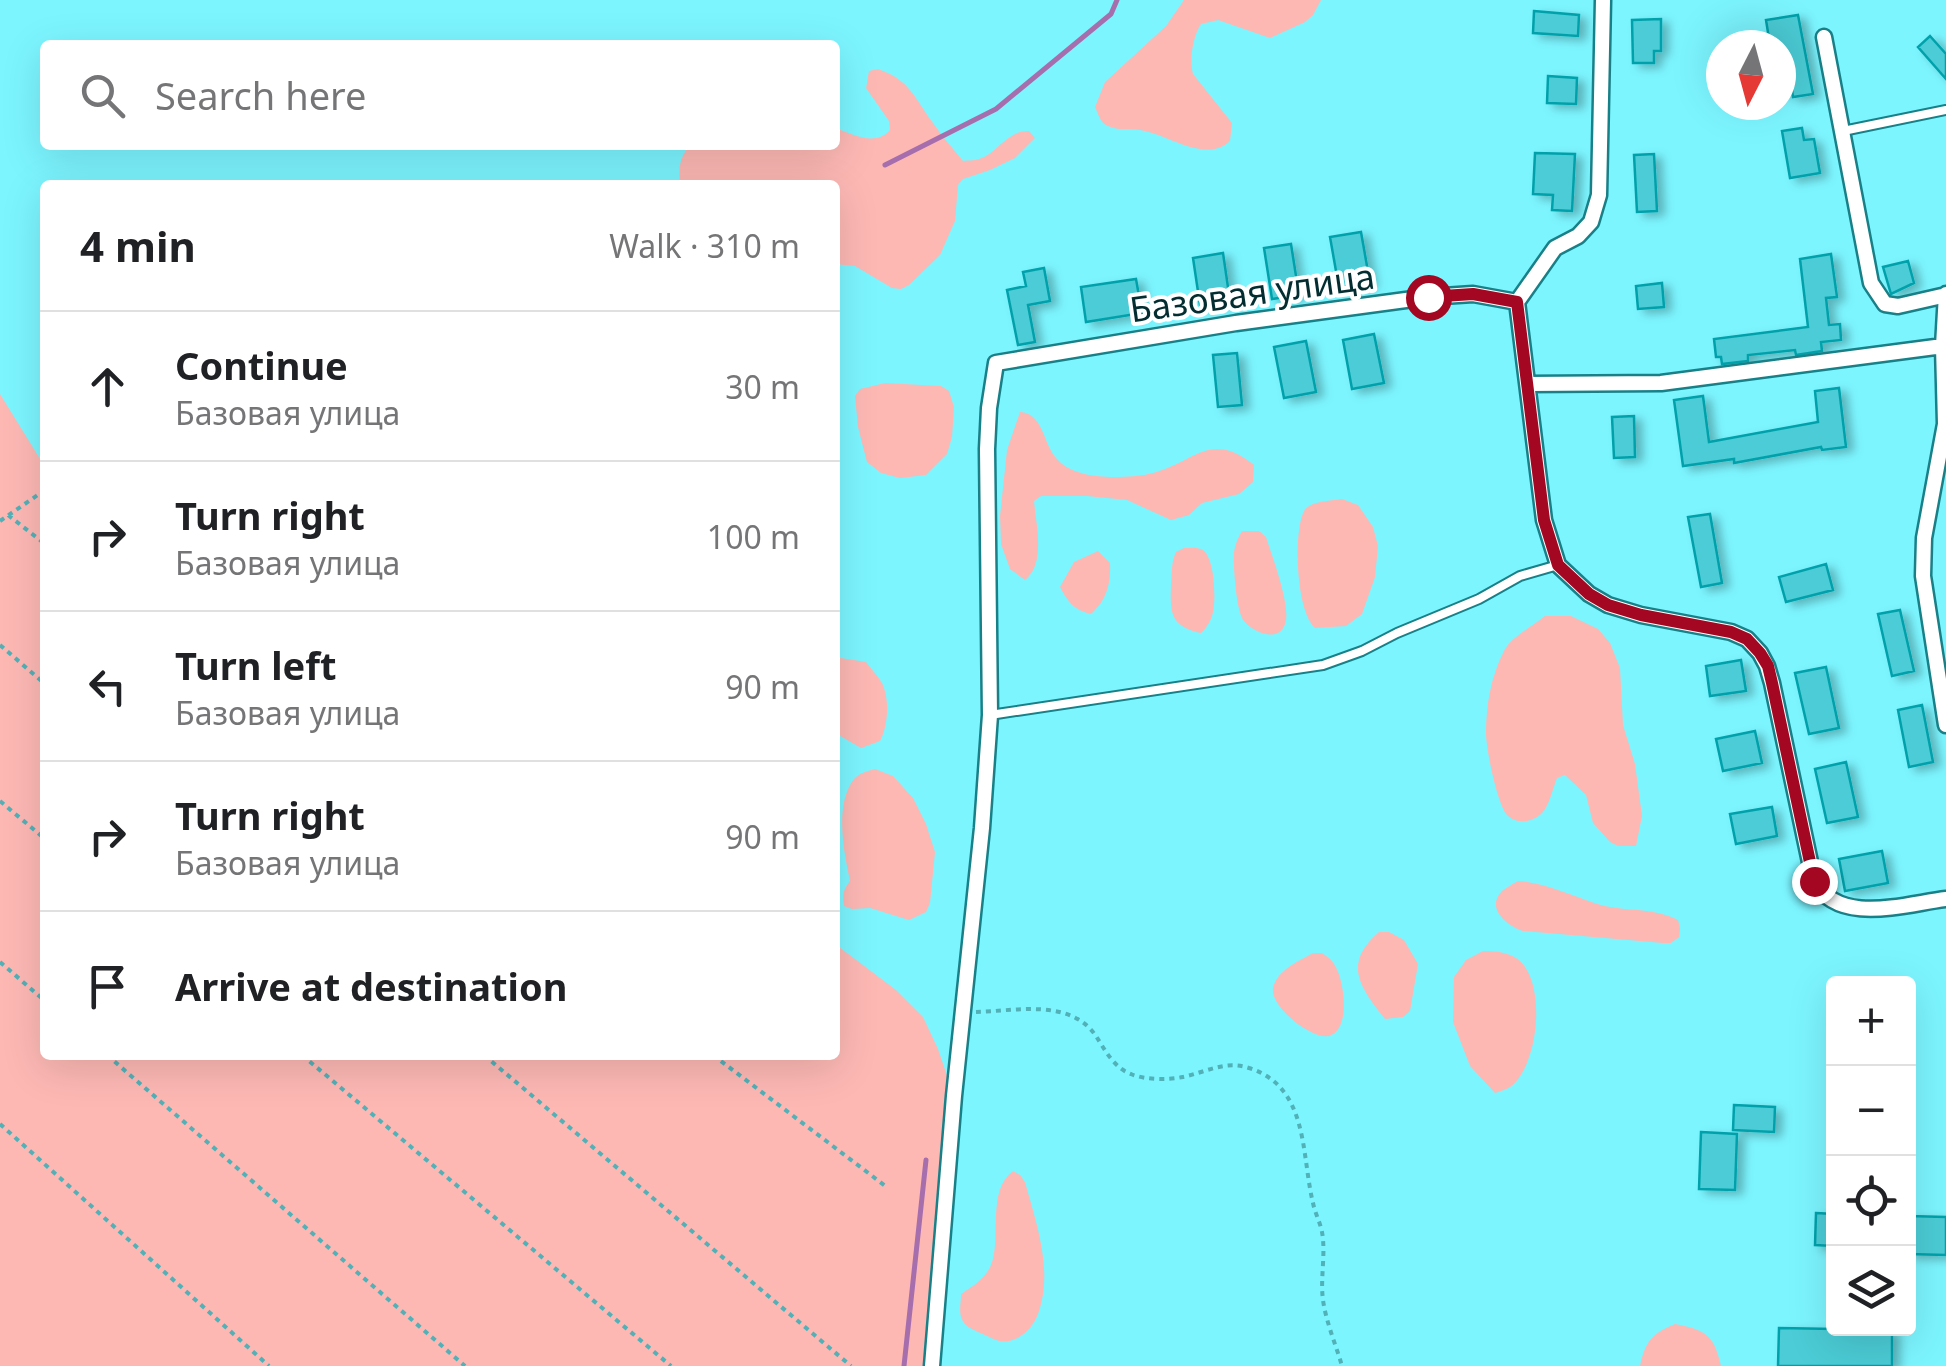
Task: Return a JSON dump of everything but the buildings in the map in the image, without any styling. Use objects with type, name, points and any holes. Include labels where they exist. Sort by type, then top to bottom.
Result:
[{"type":"street","points":[[1603,0],[1596,210],[1578,236],[1555,248],[1517,302],[1544,520],[1558,565],[1589,594],[1608,605],[1731,632],[1747,639],[1760,653],[1768,666],[1814,881],[1820,893],[1844,906],[1870,909],[1946,899]]},
{"type":"street","points":[[1824,36],[1871,283],[1885,304],[1898,306],[1946,295],[1945,424],[1924,538],[1923,576],[1946,725]]},
{"type":"street","name":"Базовая улица","points":[[990,715],[987,449],[996,363],[1236,323],[1428,297],[1473,294],[1517,302]]},
{"type":"street","points":[[1528,384],[1661,383],[1943,346]]},
{"type":"street","points":[[932,1366],[990,715]]},
{"type":"lane","points":[[1843,131],[1946,110]]},
{"type":"lane","points":[[990,715],[1323,664],[1479,599],[1520,576],[1558,565]]},
{"type":"path","points":[[0,521],[40,494]]},
{"type":"path","points":[[8,516],[40,540]]},
{"type":"path","points":[[0,646],[40,680]]},
{"type":"path","points":[[0,801],[40,835]]},
{"type":"path","points":[[0,962],[40,997]]},
{"type":"path","points":[[962,1013],[1064,1011],[1088,1025],[1114,1063],[1128,1074],[1145,1078],[1181,1078],[1227,1064],[1246,1066],[1270,1076],[1293,1104],[1304,1142],[1312,1203],[1322,1232],[1323,1300],[1342,1366]]},
{"type":"path","points":[[114,1060],[465,1366]]},
{"type":"path","points":[[308,1060],[671,1366]]},
{"type":"path","points":[[490,1060],[852,1366]]},
{"type":"path","points":[[720,1060],[888,1188]]},
{"type":"path","points":[[0,1124],[269,1366]]},
{"type":"shaded area","points":[[1184,0],[1321,0],[1305,22],[1270,38],[1218,20],[1201,24],[1192,48],[1193,74],[1232,123],[1230,141],[1209,150],[1140,130],[1112,128],[1103,123],[1095,107],[1105,82],[1166,26]]},
{"type":"shaded area","points":[[878,69],[910,90],[963,161],[986,156],[1021,132],[1029,131],[1035,138],[1015,158],[963,179],[958,185],[955,221],[940,255],[901,289],[892,288],[855,266],[840,264],[840,180],[680,180],[679,175],[687,150],[840,150],[840,130],[864,138],[884,135],[890,130],[889,121],[866,88],[869,71]]},
{"type":"shaded area","points":[[885,383],[941,386],[949,391],[954,407],[952,437],[947,454],[926,475],[900,478],[881,473],[867,462],[855,396],[860,389]]},
{"type":"shaded area","points":[[0,394],[40,459],[40,1060],[840,1060],[840,948],[896,990],[923,1017],[954,1096],[932,1366],[0,1366]]},
{"type":"shaded area","points":[[1020,412],[1034,418],[1061,463],[1083,474],[1149,474],[1214,449],[1239,455],[1254,465],[1253,482],[1239,494],[1202,503],[1189,515],[1171,520],[1127,500],[1041,496],[1034,501],[1038,554],[1025,580],[1010,569],[1001,544],[1000,516],[1007,450]]},
{"type":"shaded area","points":[[1342,499],[1358,505],[1373,527],[1378,546],[1375,577],[1362,614],[1346,626],[1315,628],[1300,589],[1301,521],[1311,505]]},
{"type":"shaded area","points":[[1242,531],[1259,531],[1266,537],[1276,567],[1286,620],[1274,634],[1255,630],[1241,616],[1234,558]]},
{"type":"shaded area","points":[[1184,548],[1201,549],[1212,568],[1213,612],[1201,633],[1183,626],[1172,610],[1173,560],[1176,552]]},
{"type":"shaded area","points":[[1098,551],[1110,563],[1110,577],[1104,597],[1091,614],[1072,605],[1060,587],[1074,562]]},
{"type":"shaded area","points":[[1545,616],[1571,616],[1598,629],[1610,643],[1620,668],[1623,725],[1635,764],[1642,816],[1636,846],[1610,842],[1593,823],[1586,795],[1565,775],[1557,778],[1544,810],[1530,820],[1511,818],[1500,799],[1486,733],[1488,701],[1507,646]]},
{"type":"shaded area","points":[[840,658],[866,662],[882,683],[886,697],[883,735],[880,741],[861,748],[840,736]]},
{"type":"shaded area","points":[[875,769],[893,776],[913,798],[935,852],[930,903],[926,912],[909,920],[870,908],[844,906],[844,893],[850,881],[842,829],[844,802],[854,779]]},
{"type":"shaded area","points":[[1518,881],[1550,887],[1601,905],[1669,916],[1678,920],[1679,937],[1663,943],[1523,931],[1500,916],[1496,904],[1502,891]]},
{"type":"shaded area","points":[[1379,932],[1389,932],[1404,940],[1418,964],[1410,1011],[1403,1017],[1385,1019],[1359,976],[1361,955]]},
{"type":"shaded area","points":[[1483,951],[1507,954],[1520,961],[1534,988],[1536,1007],[1533,1045],[1520,1077],[1510,1087],[1495,1093],[1470,1066],[1453,1022],[1454,977],[1466,960]]},
{"type":"shaded area","points":[[1313,953],[1322,953],[1333,962],[1343,991],[1341,1024],[1329,1036],[1313,1033],[1294,1021],[1274,996],[1279,976]]},
{"type":"shaded area","points":[[1013,1171],[1025,1182],[1034,1213],[1044,1262],[1043,1295],[1039,1311],[1024,1334],[999,1341],[964,1323],[961,1294],[982,1278],[991,1265],[997,1202]]},
{"type":"shaded area","points":[[1675,1324],[1707,1335],[1721,1366],[1640,1366],[1651,1339]]},
{"type":"waterway","points":[[885,165],[996,109],[1111,14],[1117,0]]},
{"type":"waterway","points":[[904,1366],[926,1160]]},
{"type":"route","points":[[1428,297],[1473,294],[1517,302],[1544,520],[1558,565],[1589,594],[1608,605],[1731,632],[1747,639],[1760,653],[1768,666],[1814,881]]}]
